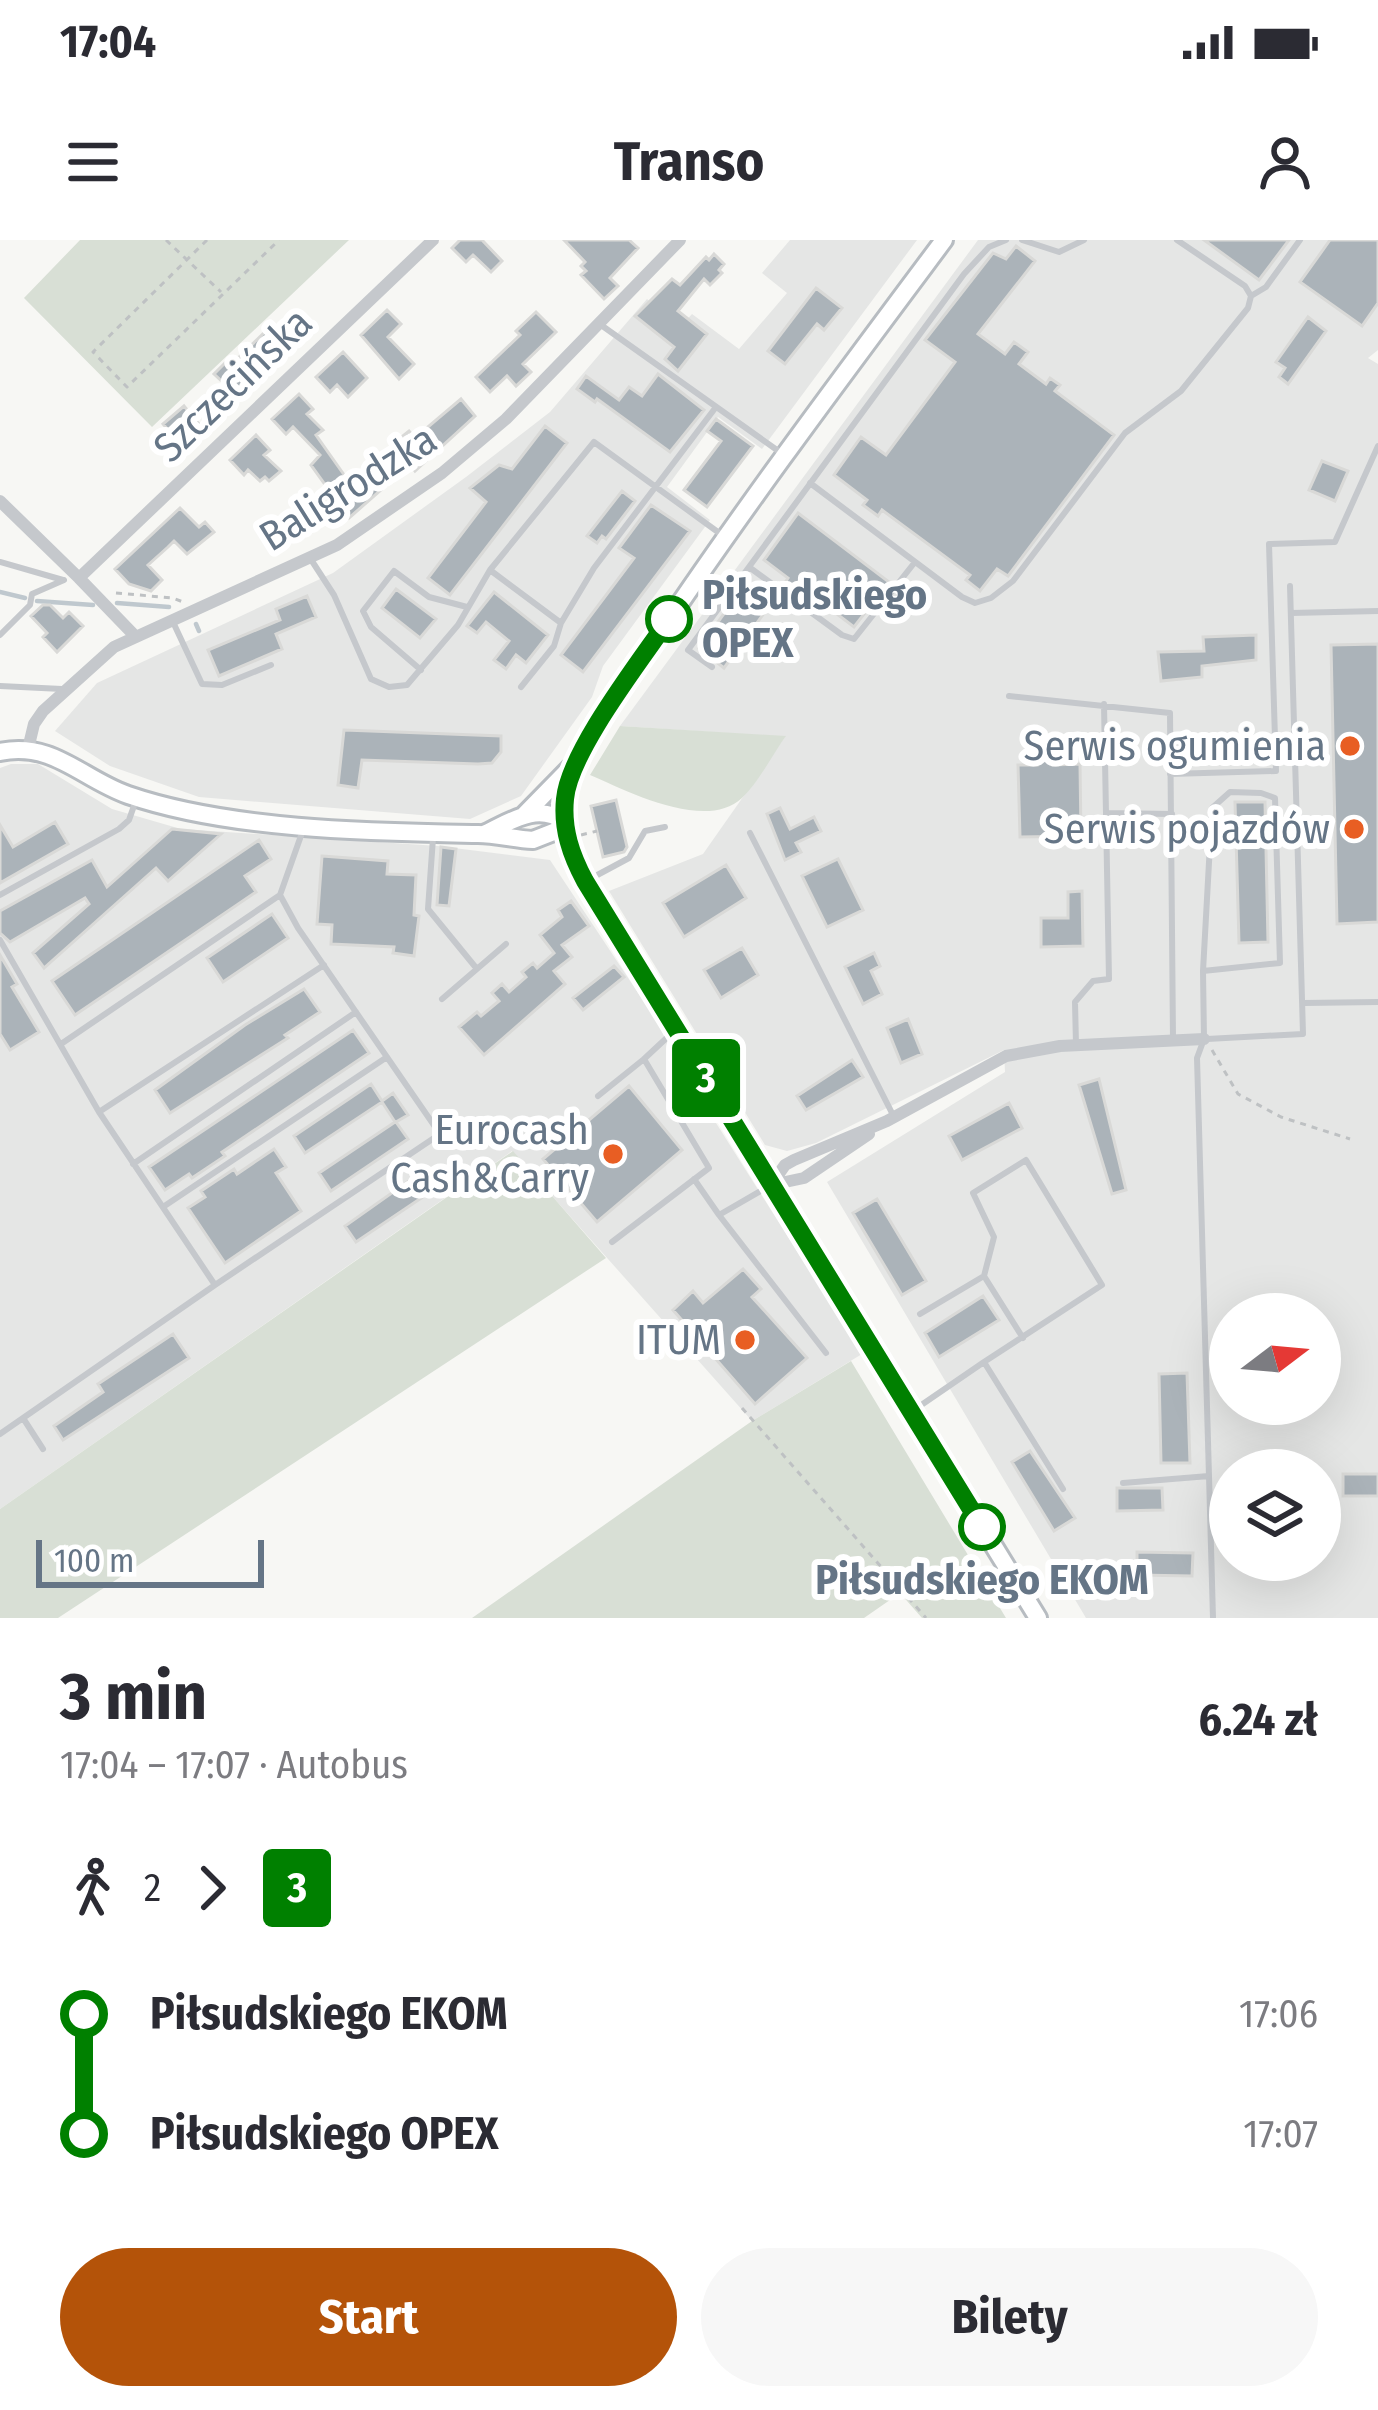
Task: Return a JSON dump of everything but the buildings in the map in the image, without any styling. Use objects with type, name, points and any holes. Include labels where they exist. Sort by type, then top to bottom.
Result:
[{"type":"main road","points":[[524,815],[579,758],[725,537],[944,240]]},
{"type":"main road","points":[[0,752],[28,749],[52,754],[137,798],[195,813],[533,840],[574,860]]},
{"type":"main road","points":[[579,758],[566,792],[566,822],[574,860],[585,881],[1038,1618]]},
{"type":"main road","points":[[483,834],[524,815],[554,813],[566,822]]},
{"type":"main road","points":[[533,840],[566,822]]},
{"type":"street","name":"Szczecińska","points":[[71,579],[433,240]]},
{"type":"street","name":"Baligrodzka","points":[[28,749],[34,724],[114,647],[310,558],[375,521],[442,473],[506,419],[680,240]]},
{"type":"street","points":[[0,502],[71,579],[98,597],[134,635]]},
{"type":"street","points":[[768,1179],[794,1160],[890,1119],[1006,1056],[1076,1045],[1204,1039]]},
{"type":"street","points":[[768,1179],[804,1178],[890,1119]]},
{"type":"lane","points":[[712,667],[688,650],[964,274],[989,247],[1006,240]]},
{"type":"lane","points":[[1022,240],[1059,252],[1084,240]]},
{"type":"lane","points":[[1177,240],[1245,286],[1251,296]]},
{"type":"lane","points":[[810,483],[975,604],[991,598],[1013,581],[1125,433],[1181,392],[1248,308],[1251,296],[1266,287],[1300,240]]},
{"type":"lane","points":[[601,325],[785,456]]},
{"type":"lane","points":[[521,687],[554,646],[561,623],[594,568],[716,407]]},
{"type":"lane","points":[[310,558],[334,595],[371,679],[398,687],[407,685],[421,670],[490,570],[594,442],[725,537]]},
{"type":"lane","points":[[1170,774],[1276,771],[1269,544],[1335,542],[1378,446]]},
{"type":"lane","points":[[0,562],[71,579]]},
{"type":"lane","points":[[749,567],[854,639],[915,562]]},
{"type":"lane","points":[[490,570],[561,623]]},
{"type":"lane","points":[[421,670],[370,627],[363,611],[394,571],[428,597],[468,608]]},
{"type":"lane","points":[[0,634],[30,605],[32,594],[71,579]]},
{"type":"lane","points":[[1204,1039],[1303,1034],[1290,586]]},
{"type":"lane","points":[[1291,613],[1378,611]]},
{"type":"lane","points":[[172,618],[202,684],[222,686],[272,665]]},
{"type":"lane","points":[[0,686],[66,690]]},
{"type":"lane","points":[[1009,696],[1170,713],[1173,1040]]},
{"type":"lane","points":[[1076,1045],[1076,1002],[1093,981],[1109,979],[1104,704]]},
{"type":"lane","points":[[1123,1484],[1209,1476],[1197,1058],[1204,1039],[1203,970],[1212,808],[1230,793],[1275,798],[1280,963],[1203,970]]},
{"type":"lane","points":[[0,895],[118,829],[129,820],[137,798]]},
{"type":"lane","points":[[1106,813],[1172,814]]},
{"type":"lane","points":[[61,1044],[280,895],[305,825]]},
{"type":"lane","points":[[585,881],[629,859],[645,831],[665,827]]},
{"type":"lane","points":[[751,833],[890,1119]]},
{"type":"lane","points":[[434,834],[428,909],[477,969]]},
{"type":"lane","points":[[0,1434],[440,1134],[280,895]]},
{"type":"lane","points":[[0,940],[99,1112],[215,1285]]},
{"type":"lane","points":[[442,999],[506,944]]},
{"type":"lane","points":[[99,1112],[324,965]]},
{"type":"lane","points":[[1302,1004],[1378,1002]]},
{"type":"lane","points":[[134,1164],[356,1012]]},
{"type":"lane","points":[[598,1096],[676,1030]]},
{"type":"lane","points":[[163,1207],[387,1058]]},
{"type":"lane","points":[[612,1242],[709,1168],[644,1060]]},
{"type":"lane","points":[[911,1412],[1102,1285],[1026,1160],[973,1193],[994,1237],[984,1276],[920,1314]]},
{"type":"lane","points":[[694,1179],[826,1353]]},
{"type":"lane","points":[[719,1215],[768,1179]]},
{"type":"lane","points":[[984,1276],[1023,1338]]},
{"type":"lane","points":[[984,1362],[1063,1489]]},
{"type":"lane","points":[[22,1418],[43,1449]]},
{"type":"lane","points":[[1213,1581],[1214,1618]]},
{"type":"path","points":[[166,240],[223,294]]},
{"type":"path","points":[[207,240],[93,352],[127,387],[279,240]]},
{"type":"path","points":[[98,597],[106,593],[172,598],[192,610]]},
{"type":"path","points":[[582,835],[597,831]]},
{"type":"path","points":[[1204,1039],[1238,1094],[1281,1117],[1350,1139]]},
{"type":"path","points":[[742,1408],[926,1618]]},
{"type":"shaded area","points":[[80,240],[349,240],[152,427],[24,298]]},
{"type":"shaded area","points":[[790,240],[917,240],[762,449],[718,417],[667,487],[710,520],[603,666],[592,697],[521,796],[470,819],[199,797],[110,766],[55,731],[97,683],[333,573],[466,477],[550,412],[647,299],[681,326],[692,314],[739,349],[787,293],[762,273]]},
{"type":"shaded area","points":[[978,240],[1378,240],[1378,350],[1368,358],[1378,364],[1378,1618],[1086,1618],[827,1182],[1005,1072],[1004,1050],[816,1143],[787,1151],[765,1145],[609,891],[703,854],[785,737],[620,726]]},
{"type":"shaded area","points":[[620,726],[786,736],[742,798],[727,807],[688,810],[590,775]]},
{"type":"shaded area","points":[[38,764],[112,809],[181,829],[438,846],[550,860],[656,1020],[675,1058],[862,1354],[752,1421],[512,1151],[0,1509],[0,768]]},
{"type":"shaded area","points":[[513,1151],[606,1258],[58,1618],[0,1618],[0,1509]]},
{"type":"shaded area","points":[[851,1361],[1006,1618],[922,1618],[900,1593],[864,1618],[472,1618],[752,1421]]},
{"type":"waterway","points":[[0,592],[25,598]]},
{"type":"waterway","points":[[37,601],[93,605]]},
{"type":"waterway","points":[[117,603],[169,607]]},
{"type":"waterway","points":[[196,624],[199,631]]},
{"type":"bus line","name":"3","points":[[669,619],[579,758],[566,792],[569,848],[982,1527]]},
{"type":"place","name":"Piłsudskiego OPEX","points":[[669,619]]},
{"type":"place","name":"Serwis ogumienia","points":[[1350,746]]},
{"type":"place","name":"Serwis pojazdów","points":[[1354,829]]},
{"type":"place","name":"Eurocash Cash&Carry","points":[[613,1154]]},
{"type":"place","name":"ITUM","points":[[745,1340]]},
{"type":"place","name":"Piłsudskiego EKOM","points":[[982,1527]]}]
